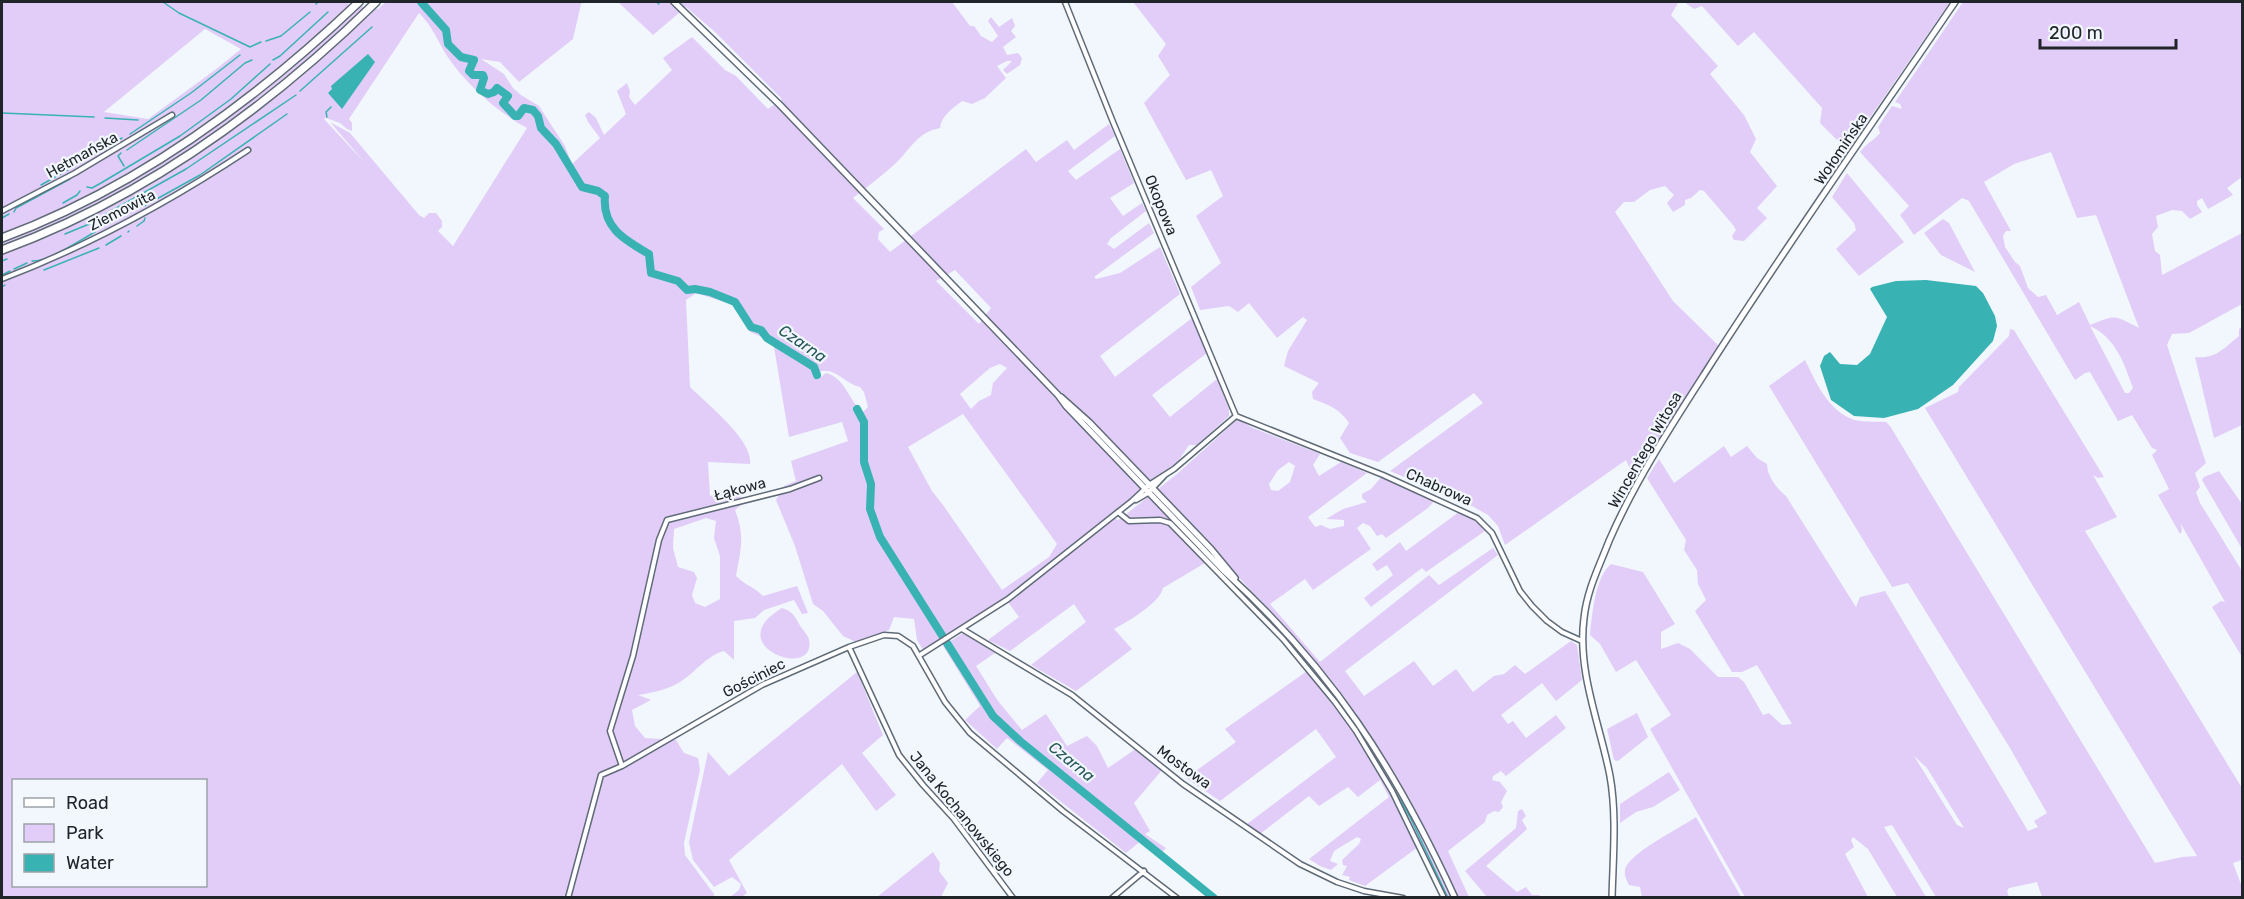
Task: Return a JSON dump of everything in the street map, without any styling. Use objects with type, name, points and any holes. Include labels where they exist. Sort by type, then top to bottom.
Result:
[{"type":"highway","points":[[2,250],[93,210],[193,153],[287,83],[376,2]]},
{"type":"highway","points":[[2,238],[114,186],[199,135],[279,73],[356,4]]},
{"type":"main road","points":[[674,2],[780,105],[1058,395],[1067,400],[1089,422],[1218,565],[1238,582],[1311,661],[1368,735],[1412,809],[1455,897]]},
{"type":"main road","name":"Wołomińska","points":[[1746,309],[1955,2]]},
{"type":"main road","name":"Wincentego Witosa","points":[[1612,897],[1611,785],[1599,725],[1588,687],[1582,641],[1588,594],[1624,507],[1642,474],[1746,309]]},
{"type":"street","name":"Okopowa","points":[[1065,2],[1236,416]]},
{"type":"street","name":"Hetmańska","points":[[2,211],[75,173],[172,115]]},
{"type":"street","name":"Ziemowita","points":[[2,279],[67,251],[165,201],[248,150]]},
{"type":"street","points":[[1177,897],[1063,811],[970,733],[945,702],[920,655],[1008,599],[1148,489],[1236,416]]},
{"type":"street","name":"Chabrowa","points":[[1236,416],[1383,475],[1477,518],[1492,533],[1520,591],[1532,606],[1546,621],[1562,632],[1582,641]]},
{"type":"street","name":"Łąkowa","points":[[622,766],[610,731],[633,657],[659,540],[667,520],[790,489],[819,478]]},
{"type":"street","points":[[1118,512],[1129,521],[1160,520],[1170,523],[1246,599],[1314,675],[1356,731],[1392,791],[1444,897]]},
{"type":"street","name":"Mostowa","points":[[962,629],[1078,699],[1183,784],[1300,864],[1337,882],[1364,891],[1403,897]]},
{"type":"street","name":"Gościniec","points":[[568,897],[601,775],[622,766],[762,685],[849,646],[884,634],[894,634],[909,641],[920,655]]},
{"type":"street","name":"Jana Kochanowskiego","points":[[849,646],[899,754],[954,819],[1013,897]]},
{"type":"street","points":[[1113,897],[1144,871]]},
{"type":"green space","points":[[2,2],[349,2],[348,5],[378,9],[386,2],[584,2],[581,4],[573,39],[519,82],[500,62],[481,59],[504,74],[513,88],[539,106],[565,146],[572,164],[600,138],[585,115],[589,112],[596,118],[604,135],[626,114],[617,91],[627,83],[630,91],[629,97],[635,105],[672,70],[663,58],[692,37],[725,70],[736,76],[768,109],[782,99],[715,32],[686,7],[653,35],[618,2],[952,2],[970,26],[974,26],[981,36],[992,42],[998,36],[988,21],[991,17],[999,27],[1012,18],[1015,26],[1011,31],[1016,37],[1003,47],[1007,55],[1018,53],[1022,58],[1020,65],[1007,74],[1003,70],[1012,61],[997,66],[1006,78],[985,98],[972,104],[962,101],[951,109],[940,128],[926,133],[915,141],[897,162],[853,198],[884,229],[879,232],[878,239],[890,252],[1026,149],[1036,162],[1067,140],[1074,150],[1109,124],[1115,136],[1068,171],[1076,180],[1120,149],[1134,183],[1110,198],[1123,216],[1142,203],[1146,211],[1111,238],[1107,244],[1114,249],[1149,223],[1154,233],[1094,277],[1096,279],[1120,273],[1160,247],[1180,294],[1100,356],[1115,377],[1192,318],[1207,353],[1152,395],[1170,417],[1217,379],[1229,409],[1229,416],[1197,445],[1189,445],[1179,460],[1112,513],[1117,520],[1177,474],[1238,419],[1253,428],[1320,454],[1313,465],[1319,476],[1341,462],[1367,473],[1308,517],[1315,527],[1321,525],[1330,529],[1344,526],[1344,520],[1326,519],[1343,509],[1367,502],[1362,498],[1362,494],[1371,489],[1383,475],[1437,498],[1428,508],[1386,538],[1382,534],[1377,536],[1370,526],[1363,523],[1357,528],[1371,549],[1313,590],[1305,579],[1270,604],[1320,662],[1429,575],[1439,585],[1493,548],[1498,555],[1345,671],[1364,696],[1414,661],[1433,686],[1456,669],[1473,692],[1494,676],[1504,674],[1515,665],[1525,674],[1571,641],[1577,645],[1582,680],[1556,701],[1542,683],[1501,715],[1508,724],[1513,721],[1526,738],[1556,715],[1566,728],[1506,776],[1501,771],[1493,776],[1492,780],[1500,782],[1507,791],[1501,802],[1503,807],[1499,812],[1494,811],[1487,815],[1485,822],[1448,851],[1469,897],[1458,897],[1406,793],[1342,695],[1294,637],[1208,544],[1201,550],[1291,642],[1353,717],[1404,800],[1451,897],[1447,897],[1438,877],[1433,878],[1418,847],[1365,886],[1349,880],[1350,877],[1342,875],[1347,866],[1343,865],[1342,860],[1359,844],[1361,839],[1357,837],[1334,851],[1330,861],[1338,864],[1331,870],[1309,859],[1389,797],[1380,780],[1358,797],[1348,787],[1319,806],[1309,796],[1260,834],[1247,824],[1336,757],[1316,729],[1220,801],[1186,778],[1236,742],[1225,729],[1307,671],[1257,614],[1205,563],[1163,588],[1161,594],[1150,606],[1114,629],[1132,649],[1076,691],[1031,665],[1086,622],[1074,604],[1010,651],[988,640],[1019,617],[1008,602],[1020,592],[1018,588],[923,650],[917,640],[914,619],[894,617],[889,630],[858,643],[843,636],[823,611],[813,604],[795,546],[776,500],[784,486],[796,481],[791,461],[848,441],[842,422],[789,437],[774,347],[762,337],[750,332],[734,305],[696,293],[686,300],[690,387],[737,433],[749,455],[750,464],[708,462],[710,496],[735,487],[744,503],[735,510],[741,535],[741,550],[736,576],[763,596],[797,586],[808,613],[802,614],[794,600],[764,610],[755,618],[734,621],[734,660],[724,651],[718,653],[676,684],[638,695],[651,700],[632,710],[635,726],[645,738],[676,740],[684,753],[698,758],[700,770],[684,843],[685,855],[714,897],[2,898]],"holes":[[[419,13],[463,77],[494,106],[527,128],[453,246],[438,231],[442,227],[442,221],[436,213],[429,213],[424,218],[419,215],[350,133],[330,122],[365,163],[324,119],[340,123],[352,131],[352,123],[349,119]],[[205,29],[241,49],[148,119],[104,112]],[[955,270],[991,308],[979,324],[936,281]],[[1000,364],[1007,368],[993,383],[991,395],[979,401],[971,409],[960,394],[990,368]],[[816,366],[818,372],[835,373],[860,387],[864,392],[868,407],[863,412],[838,379],[826,373],[821,377],[816,376],[814,368]],[[963,414],[1057,544],[1049,557],[1002,590],[932,491],[908,447]],[[1289,462],[1295,466],[1290,482],[1278,491],[1271,490],[1269,484],[1278,470]],[[706,518],[716,521],[714,538],[720,556],[720,599],[705,607],[695,603],[692,595],[697,578],[694,572],[678,567],[673,548],[674,529]]]},
{"type":"green space","points":[[1133,2],[1684,2],[1678,3],[1671,15],[1718,66],[1710,74],[1744,115],[1756,139],[1750,152],[1777,186],[1757,208],[1767,218],[1744,241],[1734,240],[1732,236],[1736,230],[1733,225],[1704,191],[1700,190],[1685,200],[1685,205],[1673,212],[1667,203],[1674,195],[1665,186],[1650,190],[1634,202],[1624,202],[1615,212],[1673,301],[1723,350],[1680,418],[1635,481],[1626,460],[1505,545],[1498,526],[1488,515],[1390,471],[1483,403],[1474,393],[1378,462],[1350,453],[1340,438],[1349,423],[1334,408],[1313,399],[1312,392],[1319,383],[1284,366],[1288,351],[1307,320],[1303,317],[1277,338],[1249,303],[1238,312],[1229,306],[1200,310],[1191,287],[1221,263],[1196,216],[1223,196],[1211,170],[1186,180],[1144,103],[1170,75],[1158,56],[1166,44]]},
{"type":"green space","points":[[1684,2],[1950,2],[1855,139],[1847,137],[1842,142],[1820,123],[1822,108],[1754,32],[1738,46],[1702,6],[1694,9]]},
{"type":"green space","points":[[1963,2],[2242,2],[2242,177],[2227,188],[2233,195],[2208,209],[2202,198],[2197,201],[2202,212],[2190,219],[2182,211],[2172,210],[2156,216],[2158,227],[2152,234],[2155,251],[2160,255],[2162,275],[2242,233],[2242,304],[2189,333],[2172,334],[2167,345],[2206,463],[2195,473],[2200,487],[2196,492],[2200,503],[2242,571],[2242,657],[2212,607],[2221,601],[2225,602],[2181,524],[2180,534],[2158,495],[2169,489],[2152,455],[2157,450],[2152,448],[2132,415],[2118,421],[2090,372],[2075,380],[1969,201],[1962,198],[1914,235],[1900,215],[1909,206],[1860,152],[1880,133],[1878,127],[1892,106],[1902,109],[1900,104],[1895,102]],"holes":[[[2051,152],[2077,218],[2096,215],[2139,328],[2125,320],[2115,318],[2090,325],[2079,302],[2057,315],[2046,295],[2038,297],[2028,288],[2020,266],[2005,247],[2003,236],[2006,231],[2011,231],[1984,182],[2014,164]],[[2090,326],[2106,337],[2118,352],[2133,388],[2129,393],[2125,393]]]},
{"type":"green space","points":[[1847,173],[1904,242],[1859,276],[1836,249],[1856,230],[1854,223],[1832,197]]},
{"type":"green space","points":[[1943,219],[1949,223],[1975,272],[1941,255],[1924,233]]},
{"type":"green space","points":[[2242,327],[2242,425],[2214,438],[2195,357],[2214,355],[2219,352],[2239,336],[2239,329]]},
{"type":"green space","points":[[2010,329],[2014,330],[2104,477],[2098,478],[2093,475],[2117,517],[2085,531],[2242,788],[2242,860],[2233,863],[2242,887],[2242,897],[2042,897],[2037,882],[2009,888],[2007,891],[2009,897],[1936,897],[1892,825],[1884,827],[1926,897],[1897,897],[1868,849],[1853,837],[1851,840],[1854,847],[1845,854],[1868,897],[1745,897],[1650,729],[1671,715],[1636,660],[1616,672],[1600,644],[1590,635],[1595,597],[1601,578],[1611,564],[1643,572],[1675,624],[1661,632],[1661,649],[1678,643],[1690,649],[1718,677],[1738,677],[1744,682],[1763,715],[1769,713],[1782,725],[1792,724],[1757,665],[1742,672],[1732,672],[1695,611],[1706,600],[1698,584],[1697,570],[1684,550],[1686,540],[1647,478],[1659,459],[1674,483],[1724,446],[1731,457],[1747,446],[1757,458],[1767,464],[1773,482],[1786,496],[1856,607],[1860,597],[1885,591],[2028,831],[2038,827],[2034,821],[2047,813],[2010,748],[1908,583],[1892,587],[1769,386],[1805,360],[1823,394],[1836,409],[1856,420],[1886,422],[1890,426],[2155,863],[2197,856],[1925,408],[1958,392],[1959,387],[2009,336]],"holes":[[[1914,756],[1927,768],[1964,828],[1957,825]]]},
{"type":"green space","points":[[2219,471],[2242,504],[2242,549],[2202,480]]},
{"type":"green space","points":[[1459,512],[1479,523],[1485,531],[1426,572],[1422,568],[1371,607],[1364,598],[1393,575],[1387,565],[1377,571],[1372,564],[1400,542],[1406,551]]},
{"type":"green space","points":[[782,608],[793,615],[808,637],[809,648],[804,656],[782,657],[771,652],[763,643],[760,633],[766,621]]},
{"type":"green space","points":[[963,633],[995,653],[976,666],[998,701],[1022,730],[1046,714],[1067,746],[1087,736],[1097,746],[1108,768],[1137,748],[1151,763],[1162,770],[1134,803],[1150,831],[1145,834],[1166,848],[1161,853],[1052,765],[1051,767],[1142,840],[1126,853],[1037,783],[1048,770],[1007,738],[997,749],[965,720],[980,706],[943,646]]},
{"type":"green space","points":[[857,672],[883,735],[862,753],[896,795],[876,811],[842,764],[729,860],[747,893],[742,897],[730,897],[739,890],[741,884],[732,877],[714,887],[693,860],[689,842],[708,752],[729,776]]},
{"type":"green space","points":[[1637,713],[1648,737],[1618,761],[1614,760],[1607,729]]},
{"type":"green space","points":[[1669,772],[1680,790],[1653,807],[1636,812],[1620,823],[1620,804]]},
{"type":"green space","points":[[1522,809],[1526,816],[1522,820],[1527,829],[1486,866],[1517,892],[1526,887],[1532,895],[1541,897],[1487,897],[1465,871],[1516,828],[1518,811]]},
{"type":"green space","points":[[1696,817],[1741,897],[1642,897],[1640,887],[1629,885],[1625,873],[1628,864],[1644,849]]},
{"type":"green space","points":[[933,852],[940,863],[939,871],[948,883],[941,897],[877,897]]},
{"type":"water","points":[[368,54],[375,62],[342,109],[328,93],[332,89],[331,86]]},
{"type":"water","points":[[1926,280],[1976,286],[1983,293],[1995,316],[1997,326],[1993,341],[1953,385],[1918,409],[1884,418],[1854,416],[1831,400],[1820,366],[1824,356],[1830,352],[1840,364],[1857,365],[1870,354],[1887,317],[1870,289],[1896,281]]},
{"type":"waterway","points":[[163,2],[179,13],[250,47],[261,42]]},
{"type":"waterway","name":"Czarna","points":[[421,2],[446,30],[448,44],[461,57],[474,60],[469,71],[473,75],[483,75],[480,90],[488,94],[497,88],[508,96],[503,103],[515,116],[518,116],[524,108],[533,110],[538,116],[541,128],[556,144],[582,187],[598,191],[605,196],[607,217],[611,225],[624,238],[649,254],[651,273],[678,281],[687,290],[710,292],[735,302],[751,327],[761,330],[767,338],[814,367],[817,375]]},
{"type":"waterway","points":[[266,41],[281,36],[310,12]]},
{"type":"waterway","points":[[273,60],[328,12]]},
{"type":"waterway","points":[[300,91],[372,27]]},
{"type":"waterway","points":[[130,134],[191,93],[240,55]]},
{"type":"waterway","points":[[127,150],[201,100],[245,63],[252,60]]},
{"type":"waterway","points":[[87,187],[92,188],[180,136],[231,99],[270,64]]},
{"type":"waterway","points":[[103,217],[186,169],[296,95]]},
{"type":"waterway","points":[[327,117],[326,112],[331,107]]},
{"type":"waterway","points":[[2,113],[94,117]]},
{"type":"waterway","points":[[142,199],[144,206],[200,175],[287,114]]},
{"type":"waterway","points":[[105,118],[138,120]]},
{"type":"waterway","points":[[112,146],[111,144],[122,138]]},
{"type":"waterway","points":[[75,165],[111,144]]},
{"type":"waterway","points":[[121,153],[118,156],[124,166]]},
{"type":"waterway","points":[[41,185],[69,169]]},
{"type":"waterway","points":[[14,212],[16,208],[70,179]]},
{"type":"waterway","points":[[63,203],[80,191]]},
{"type":"waterway","points":[[2,218],[9,214]]},
{"type":"waterway","points":[[137,226],[145,218]]},
{"type":"waterway","points":[[65,234],[94,222]]},
{"type":"waterway","points":[[32,261],[55,254],[95,232]]},
{"type":"waterway","points":[[106,245],[121,236]]},
{"type":"waterway","points":[[44,270],[99,248]]},
{"type":"waterway","points":[[2,261],[7,259]]},
{"type":"waterway","points":[[14,269],[27,263]]},
{"type":"waterway","points":[[2,275],[10,271]]},
{"type":"waterway","name":"Czarna","points":[[857,409],[864,422],[864,462],[871,484],[870,509],[880,537],[993,716],[1020,741],[1214,898]]},
{"type":"waterway","points":[[1372,752],[1410,817],[1448,898]]}]
